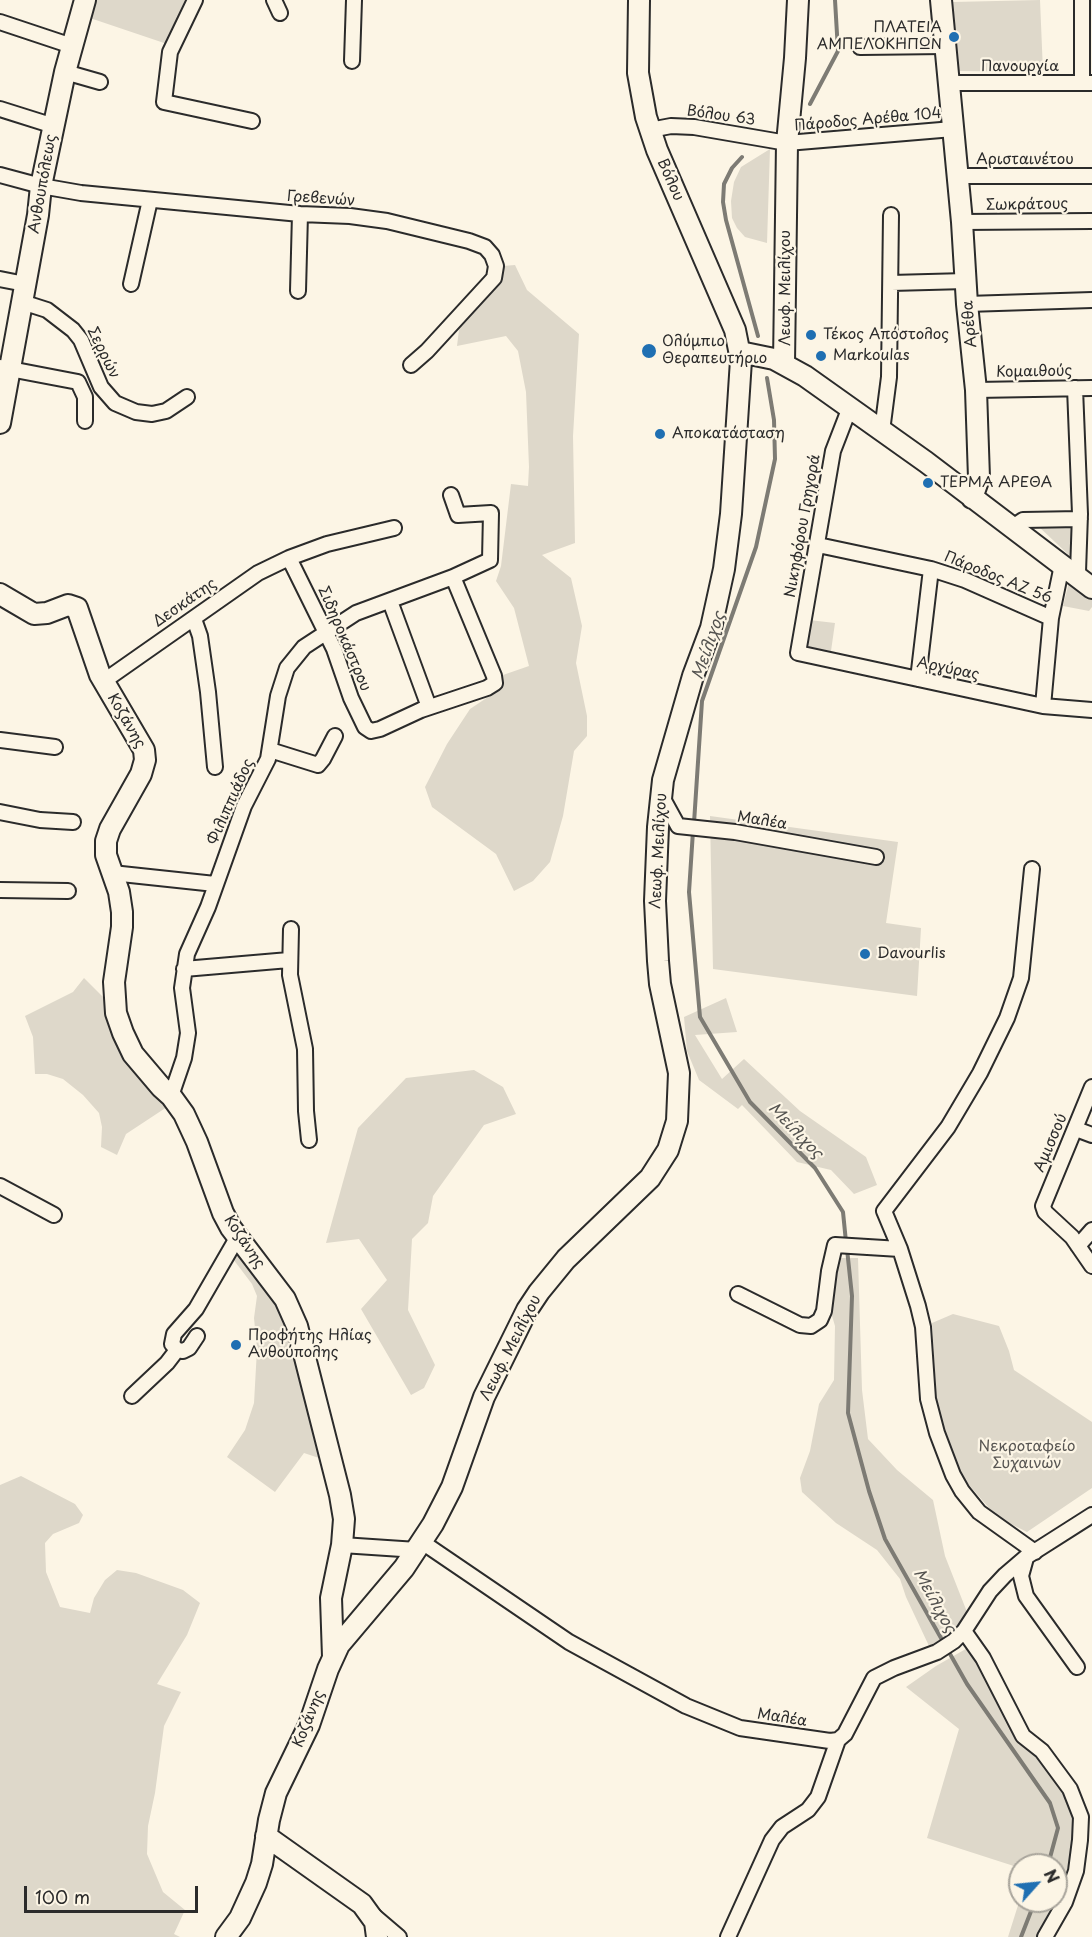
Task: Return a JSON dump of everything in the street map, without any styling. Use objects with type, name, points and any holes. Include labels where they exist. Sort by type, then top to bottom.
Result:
[{"type":"street","name":"Ανθουπόλεως","points":[[0,423],[5,368],[38,215],[40,186],[65,72],[85,0]]},
{"type":"street","points":[[195,0],[170,51],[164,102],[252,121]]},
{"type":"street","points":[[352,62],[354,0]]},
{"type":"street","name":"Βόλου","points":[[639,0],[639,89],[650,130],[732,321],[740,352]]},
{"type":"street","name":"Λεωφ. Μειλίχου","points":[[333,1657],[347,1634],[420,1546],[452,1487],[484,1397],[527,1310],[566,1259],[650,1178],[665,1155],[675,1131],[679,1073],[660,984],[655,901],[661,795],[663,780],[693,676],[711,628],[724,569],[732,497],[741,372],[740,352],[770,357],[784,363],[787,143],[798,0]]},
{"type":"street","name":"Αρέθα","points":[[941,0],[976,390],[979,478],[972,498]]},
{"type":"street","points":[[1082,0],[1087,83]]},
{"type":"street","points":[[0,22],[72,46]]},
{"type":"street","points":[[861,47],[945,46]]},
{"type":"street","points":[[65,72],[100,82]]},
{"type":"street","name":"Πανουργία","points":[[949,83],[1087,83]]},
{"type":"street","points":[[0,109],[54,126]]},
{"type":"street","name":"Βόλου 63","points":[[650,130],[671,126],[694,127],[787,143]]},
{"type":"street","name":"Πάροδος Αρέθα 104","points":[[787,143],[953,129]]},
{"type":"street","name":"Γρεβενών","points":[[0,175],[40,186],[150,200],[387,221],[485,247],[492,255],[497,270],[491,282],[427,351],[411,365]]},
{"type":"street","name":"Αρισταινέτου","points":[[958,176],[1092,176]]},
{"type":"street","points":[[131,284],[150,200]]},
{"type":"street","points":[[298,291],[300,214]]},
{"type":"street","points":[[882,431],[889,387],[891,215]]},
{"type":"street","name":"Σωκράτους","points":[[962,222],[1092,221]]},
{"type":"street","name":"Σερρών","points":[[0,279],[74,330],[81,340],[101,387],[106,395],[115,402],[136,412],[157,414],[169,410],[187,397]]},
{"type":"street","points":[[891,283],[966,281]]},
{"type":"street","points":[[967,304],[1092,300]]},
{"type":"street","points":[[784,363],[850,407],[1013,529],[1077,570],[1092,588]]},
{"type":"street","points":[[5,368],[78,382],[85,397],[85,421]]},
{"type":"street","points":[[1043,706],[1052,618],[1077,570],[1080,519],[1086,477],[1075,388]]},
{"type":"street","name":"Κομαιθούς","points":[[976,390],[1092,388]]},
{"type":"street","name":"Νικηφόρου Γρηγορά","points":[[798,653],[833,451],[850,407]]},
{"type":"street","name":"Φιλιππιάδος","points":[[171,1096],[184,1059],[188,1033],[182,988],[187,954],[207,908],[244,806],[268,759],[278,696],[287,668],[299,651],[356,614],[453,577],[490,560],[491,513],[458,515],[452,495]]},
{"type":"street","points":[[1013,529],[1023,520],[1080,519]]},
{"type":"street","name":"Δεσκάτης","points":[[104,681],[258,573],[289,558],[327,544],[394,528]]},
{"type":"street","name":"Πάροδος AZ 56","points":[[818,545],[931,569],[965,580],[1052,618]]},
{"type":"street","name":"Σιδηροκάστρου","points":[[289,558],[334,649],[351,698],[365,727],[371,731],[429,707]]},
{"type":"street","points":[[918,679],[931,569]]},
{"type":"street","points":[[390,601],[429,707],[490,687],[495,682],[494,675],[453,577]]},
{"type":"street","name":"Κοζάνης","points":[[0,594],[34,614],[47,613],[68,605],[77,608],[88,643],[104,681],[142,746],[145,756],[141,774],[107,837],[106,852],[121,898],[123,919],[114,982],[116,1013],[133,1054],[184,1114],[197,1142],[223,1213],[237,1238],[285,1299],[297,1326],[340,1495],[344,1519],[342,1545],[331,1598],[333,1657],[317,1706],[276,1793],[256,1883],[240,1918],[226,1937]]},
{"type":"street","points":[[194,619],[200,636],[208,692],[214,767]]},
{"type":"street","name":"Αργύρας","points":[[798,653],[1043,706],[1092,710]]},
{"type":"street","points":[[270,750],[318,765],[335,736]]},
{"type":"street","points":[[0,740],[55,747]]},
{"type":"street","name":"Μαλέα","points":[[661,795],[678,826],[735,832],[876,857]]},
{"type":"street","points":[[0,812],[40,820],[73,822]]},
{"type":"street","points":[[1031,1554],[979,1512],[962,1491],[953,1475],[932,1416],[926,1385],[921,1318],[900,1249],[884,1209],[930,1154],[948,1126],[980,1073],[1006,1018],[1021,978],[1032,869]]},
{"type":"street","points":[[112,873],[215,884]]},
{"type":"street","points":[[0,890],[68,891]]},
{"type":"street","points":[[291,929],[289,960],[291,985],[305,1048],[309,1140]]},
{"type":"street","points":[[184,969],[289,960]]},
{"type":"street","name":"Αμισσού","points":[[1078,1245],[1045,1212],[1043,1206],[1092,1087]]},
{"type":"street","points":[[1076,1129],[1092,1135]]},
{"type":"street","points":[[0,1186],[54,1215]]},
{"type":"street","points":[[1092,1230],[1078,1245],[1092,1266]]},
{"type":"street","points":[[177,1350],[172,1344],[172,1337],[196,1309],[237,1238]]},
{"type":"street","points":[[738,1294],[800,1325],[814,1325],[823,1314],[830,1262],[835,1245],[900,1249]]},
{"type":"street","points":[[177,1350],[186,1350],[197,1336]]},
{"type":"street","points":[[132,1396],[168,1363],[177,1350]]},
{"type":"street","points":[[728,1937],[772,1840],[782,1827],[801,1815],[818,1797],[838,1740],[845,1734],[874,1678],[939,1651],[951,1643],[964,1631],[995,1586],[1031,1554],[1091,1517]]},
{"type":"street","points":[[342,1545],[420,1546]]},
{"type":"street","name":"Μαλέα","points":[[420,1546],[569,1642],[686,1706],[740,1728],[830,1742],[838,1740]]},
{"type":"street","points":[[1031,1554],[1021,1576],[1026,1596],[1077,1667]]},
{"type":"street","points":[[964,1631],[983,1658],[1019,1729],[1028,1740],[1042,1750],[1070,1789],[1081,1817],[1076,1871],[1065,1902],[1046,1937]]},
{"type":"street","points":[[266,1836],[358,1901],[399,1937]]},
{"type":"street","points":[[370,1913],[376,1927],[377,1937]]},
{"type":"green space","points":[[92,0],[191,0],[170,45],[87,17]]},
{"type":"green space","points":[[1040,0],[1043,72],[959,71],[953,2]]},
{"type":"green space","points":[[770,149],[767,243],[745,237],[737,228],[732,218],[731,201],[734,182],[741,167]]},
{"type":"green space","points":[[515,265],[527,290],[579,334],[573,436],[575,543],[542,555],[571,578],[582,626],[576,663],[587,716],[587,736],[574,751],[563,816],[550,862],[533,881],[514,891],[496,854],[432,807],[425,787],[447,744],[470,709],[500,689],[503,675],[529,666],[514,608],[496,581],[501,566],[511,484],[528,486],[526,392],[518,351],[506,336],[457,346],[459,330],[465,318],[499,280],[503,266]]},
{"type":"green space","points":[[1038,526],[1071,526],[1071,557]]},
{"type":"green space","points":[[1070,578],[1092,596],[1092,607],[1089,611],[1063,606]]},
{"type":"green space","points":[[809,620],[835,623],[831,651],[805,646]]},
{"type":"green space","points":[[710,816],[898,842],[886,923],[921,928],[917,996],[713,969]]},
{"type":"green space","points":[[84,978],[104,998],[112,1035],[120,1053],[167,1107],[126,1134],[117,1155],[101,1147],[102,1127],[99,1113],[83,1095],[63,1079],[47,1074],[35,1074],[33,1037],[25,1016],[73,992]]},
{"type":"green space","points":[[726,998],[737,1032],[695,1035],[722,1079],[744,1059],[800,1111],[866,1157],[877,1185],[854,1194],[831,1170],[797,1162],[742,1105],[738,1109],[699,1080],[687,1051],[684,1017]]},
{"type":"green space","points":[[474,1070],[503,1087],[516,1114],[484,1125],[433,1196],[428,1223],[412,1239],[408,1310],[435,1365],[424,1388],[411,1395],[361,1309],[387,1280],[359,1239],[326,1243],[358,1128],[406,1078]]},
{"type":"green space","points":[[237,1250],[279,1299],[325,1460],[304,1453],[275,1492],[227,1457],[245,1430],[254,1403],[257,1349],[254,1318],[257,1296],[252,1284],[233,1259]]},
{"type":"green space","points":[[839,1258],[858,1258],[862,1390],[868,1439],[897,1470],[933,1500],[945,1556],[967,1612],[951,1634],[929,1646],[900,1579],[877,1550],[836,1523],[802,1492],[800,1478],[810,1451],[819,1404],[834,1380],[835,1326],[830,1309],[831,1290]]},
{"type":"green space","name":"Νεκροταφείο Συχαινών","points":[[953,1314],[999,1326],[1014,1370],[1092,1422],[1092,1488],[1027,1532],[997,1517],[961,1476],[948,1446],[937,1409],[932,1323]]},
{"type":"green space","points":[[21,1476],[75,1504],[83,1515],[79,1523],[53,1534],[45,1543],[46,1572],[60,1607],[90,1613],[94,1598],[105,1580],[117,1570],[136,1573],[183,1590],[200,1603],[187,1635],[157,1684],[181,1692],[164,1726],[148,1826],[147,1854],[163,1892],[185,1910],[174,1934],[180,1937],[0,1937],[0,1485]]},
{"type":"green space","points":[[971,1646],[1035,1751],[1063,1789],[1074,1818],[1068,1866],[1068,1853],[1008,1853],[1008,1864],[927,1838],[959,1729],[906,1687]]},
{"type":"green space","points":[[1016,1913],[1048,1913],[1037,1937],[1008,1937]]},
{"type":"waterway","name":"Μείλιχος","points":[[810,104],[838,51],[835,0]]},
{"type":"waterway","name":"Μείλιχος","points":[[742,157],[732,168],[724,184],[723,202],[758,336]]},
{"type":"waterway","name":"Μείλιχος","points":[[694,823],[702,701],[756,547],[775,459],[774,420],[767,378]]},
{"type":"waterway","name":"Μείλιχος","points":[[693,831],[689,892],[700,1017],[750,1102],[815,1168],[843,1212],[846,1242]]},
{"type":"waterway","name":"Μείλιχος","points":[[847,1249],[852,1296],[848,1413],[869,1491],[885,1539],[967,1684],[1050,1803],[1058,1828],[1051,1853]]},
{"type":"waterway","name":"Μείλιχος","points":[[1021,1937],[1030,1913]]},
{"type":"place","name":"ΠΛΑΤΕΙΑ ΑΜΠΕΛΟΚΗΠΩΝ","points":[[954,37]]},
{"type":"place","name":"Τέκος Απόστολος","points":[[811,335]]},
{"type":"place","name":"Ολύμπιο Θεραπευτήριο","points":[[649,351]]},
{"type":"place","name":"Markoulas","points":[[821,356]]},
{"type":"place","name":"Αποκατάσταση","points":[[660,434]]},
{"type":"place","name":"ΤΕΡΜΑ ΑΡΕΘΑ","points":[[928,483]]},
{"type":"place","name":"Davourlis","points":[[865,954]]},
{"type":"place","name":"Προφήτης Ηλίας Ανθούπολης","points":[[236,1345]]}]
